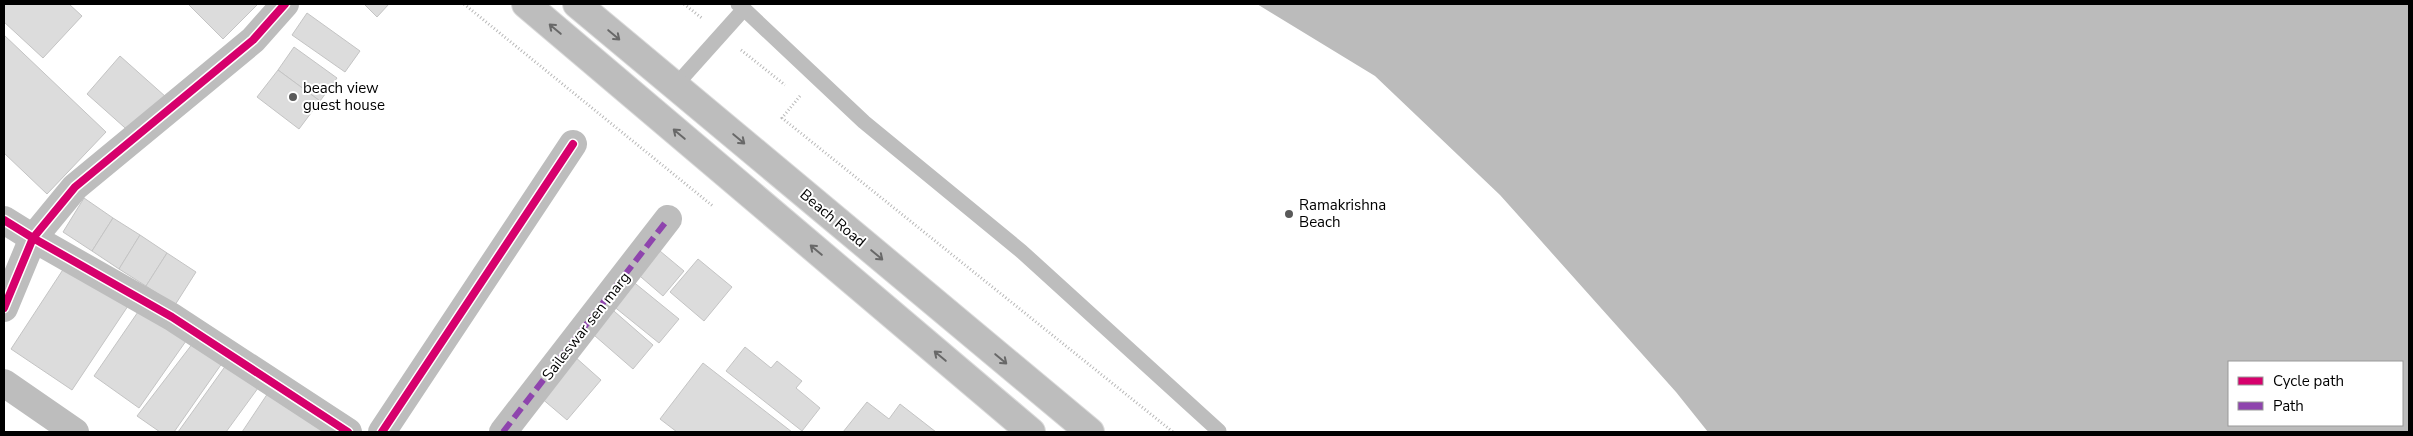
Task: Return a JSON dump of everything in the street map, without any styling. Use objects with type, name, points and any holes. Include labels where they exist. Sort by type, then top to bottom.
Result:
[{"type":"street","points":[[4,308],[33,238],[74,187],[253,40],[285,4]]},
{"type":"street","points":[[526,4],[1018,428]]},
{"type":"street","name":"Beach Road","points":[[577,4],[1090,432]]},
{"type":"street","points":[[382,432],[573,144]]},
{"type":"street","name":"Saileswar sen marg","points":[[503,432],[668,219]]},
{"type":"street","points":[[4,220],[172,317],[348,432]]},
{"type":"street","points":[[4,383],[75,432]]},
{"type":"lane","points":[[675,86],[722,35],[741,6],[864,122],[1021,251],[1219,431]]},
{"type":"path","points":[[684,4],[800,97],[782,118],[1174,432]]},
{"type":"shaded area","points":[[1257,4],[2409,4],[2409,432],[1708,432],[1676,392],[1500,195],[1375,76]]},
{"type":"building","points":[[4,4],[69,4],[82,16],[43,58],[4,22]]},
{"type":"building","points":[[188,4],[258,4],[223,39]]},
{"type":"building","points":[[364,4],[389,4],[377,17]]},
{"type":"building","points":[[307,13],[360,51],[345,72],[292,35]]},
{"type":"building","points":[[4,35],[106,132],[47,194],[4,153]]},
{"type":"building","points":[[294,47],[337,78],[320,101],[278,70]]},
{"type":"building","points":[[120,56],[166,97],[133,135],[87,94]]},
{"type":"building","points":[[278,70],[320,101],[299,129],[257,97]]},
{"type":"building","points":[[84,198],[113,218],[92,251],[63,232]]},
{"type":"building","points":[[113,218],[140,235],[119,269],[92,251]]},
{"type":"building","points":[[140,235],[167,253],[146,286],[119,269]]},
{"type":"building","points":[[654,246],[684,271],[663,296],[634,271]]},
{"type":"building","points":[[167,253],[196,272],[175,305],[146,286]]},
{"type":"building","points":[[698,259],[732,287],[704,321],[670,292]]},
{"type":"building","points":[[66,265],[128,306],[72,390],[11,349]]},
{"type":"building","points":[[631,280],[679,319],[659,343],[612,305]]},
{"type":"building","points":[[607,305],[653,345],[633,369],[587,329]]},
{"type":"building","points":[[140,309],[186,341],[139,408],[94,376]]},
{"type":"building","points":[[193,343],[225,359],[174,432],[160,432],[137,416]]},
{"type":"building","points":[[745,347],[771,368],[777,361],[802,381],[796,388],[820,408],[802,431],[726,371]]},
{"type":"building","points":[[574,356],[601,380],[567,420],[540,397]]},
{"type":"building","points":[[229,361],[261,384],[226,432],[178,432]]},
{"type":"building","points":[[703,363],[792,432],[677,432],[660,419]]},
{"type":"building","points":[[270,390],[324,427],[321,432],[242,432]]},
{"type":"building","points":[[867,402],[889,419],[900,404],[936,432],[843,432]]},
{"type":"marked path","points":[[503,432],[668,219]]},
{"type":"cycle path","points":[[4,220],[33,238],[75,187],[253,40],[285,4]]},
{"type":"cycle path","points":[[382,432],[573,144]]},
{"type":"cycle path","points":[[4,308],[33,238],[172,317],[348,432]]},
{"type":"place","name":"beach view guest house","points":[[293,97]]},
{"type":"place","name":"Ramakrishna Beach","points":[[1289,214]]}]
